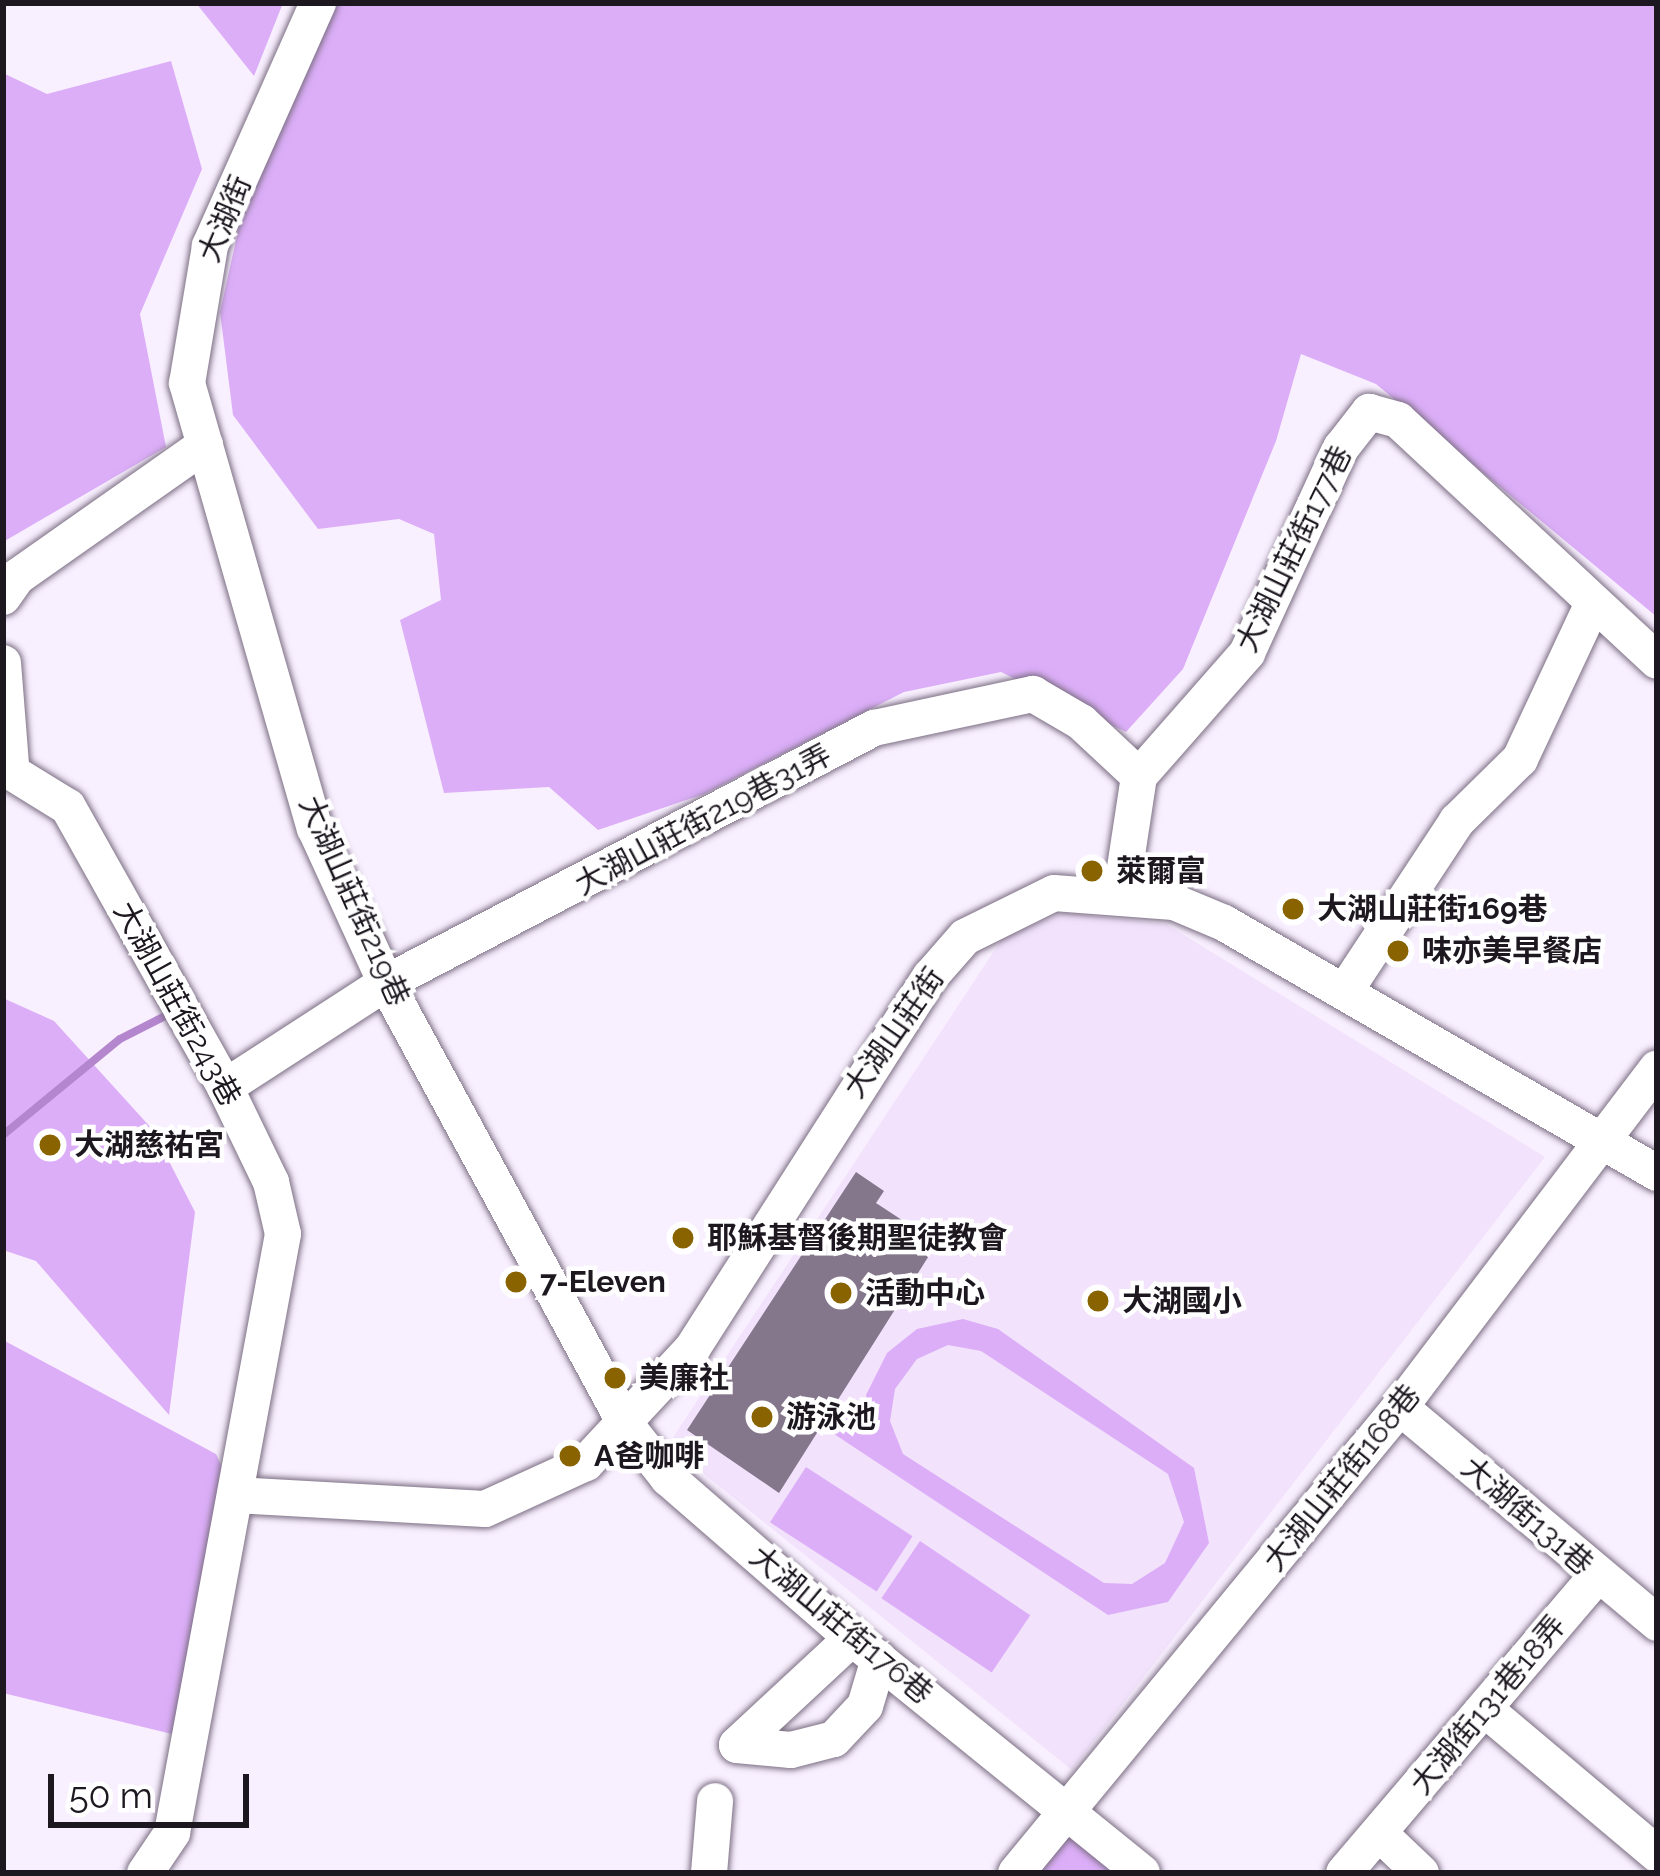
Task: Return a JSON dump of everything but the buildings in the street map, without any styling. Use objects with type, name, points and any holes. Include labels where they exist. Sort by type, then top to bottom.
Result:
[{"type":"street","name":"大湖街","points":[[205,445],[187,383],[194,304],[318,3]]},
{"type":"street","name":"大湖山莊街177巷","points":[[1139,776],[1246,653],[1341,448],[1369,412],[1398,420],[1657,661]]},
{"type":"street","points":[[3,597],[16,577],[205,445]]},
{"type":"street","name":"大湖山莊街219巷","points":[[205,445],[315,828],[386,982],[626,1425]]},
{"type":"street","points":[[1345,991],[1456,821],[1520,759],[1592,605]]},
{"type":"street","points":[[3,662],[7,766]]},
{"type":"street","name":"大湖山莊街219巷31弄","points":[[225,1087],[386,982],[874,728],[1033,694],[1081,722],[1139,776]]},
{"type":"street","name":"大湖山莊街243巷","points":[[7,766],[68,807],[225,1087],[271,1182],[283,1234],[172,1833],[145,1873]]},
{"type":"street","points":[[1121,893],[1139,776]]},
{"type":"street","name":"大湖山莊街","points":[[235,1495],[485,1509],[538,1492],[626,1425],[692,1349],[865,1071],[965,937],[1054,893],[1121,893],[1218,921],[1657,1172]]},
{"type":"street","name":"大湖山莊街168巷","points":[[1016,1873],[1400,1407],[1609,1141],[1657,1067]]},
{"type":"street","name":"大湖街131巷","points":[[1400,1407],[1657,1623]]},
{"type":"street","name":"大湖山莊街176巷","points":[[626,1425],[668,1478],[865,1649],[1071,1810]]},
{"type":"street","name":"大湖街131巷18弄","points":[[1344,1873],[1597,1576]]},
{"type":"street","points":[[865,1649],[865,1706],[834,1739],[791,1750],[736,1745],[865,1649]]},
{"type":"street","points":[[1486,1710],[1657,1854]]},
{"type":"street","points":[[709,1873],[715,1801]]},
{"type":"street","points":[[1071,1810],[1142,1873]]},
{"type":"street","points":[[1379,1833],[1421,1873]]},
{"type":"shaded area","points":[[196,3],[283,3],[254,76]]},
{"type":"shaded area","points":[[328,3],[1657,3],[1657,617],[1376,384],[1301,354],[1276,441],[1183,669],[1126,732],[1001,672],[904,692],[704,794],[598,830],[549,787],[444,793],[400,620],[441,600],[434,534],[399,519],[318,529],[233,415],[220,312],[245,200]]},
{"type":"shaded area","points":[[171,61],[202,169],[140,314],[166,447],[3,542],[3,73],[47,94]]},
{"type":"shaded area","name":"大湖國小","points":[[1065,913],[1166,924],[1545,1157],[1072,1770],[668,1445],[1004,936]]},
{"type":"shaded area","points":[[3,998],[54,1021],[153,1130],[195,1212],[169,1415],[36,1261],[3,1250]]},
{"type":"shaded area","points":[[963,1319],[998,1329],[1194,1468],[1209,1543],[1168,1602],[1108,1615],[828,1430],[841,1412],[870,1431],[866,1395],[887,1353],[917,1329]],"holes":[[[948,1345],[981,1351],[1168,1474],[1184,1522],[1165,1563],[1132,1584],[1104,1583],[903,1454],[890,1421],[895,1389],[917,1359]]]},
{"type":"shaded area","points":[[3,1340],[216,1454],[235,1495],[172,1734],[3,1693]]},
{"type":"shaded area","points":[[806,1467],[913,1536],[877,1592],[770,1522]]},
{"type":"shaded area","points":[[920,1541],[1030,1615],[992,1673],[881,1598]]},
{"type":"shaded area","points":[[1067,1830],[1117,1873],[1028,1873]]},
{"type":"waterway","points":[[3,1135],[120,1039],[171,1013]]},
{"type":"place","name":"萊爾富","points":[[1092,871]]},
{"type":"place","name":"大湖山莊街169巷","points":[[1293,909]]},
{"type":"place","name":"味亦美早餐店","points":[[1398,951]]},
{"type":"place","name":"大湖慈祐宮","points":[[50,1145]]},
{"type":"place","name":"耶穌基督後期聖徒教會","points":[[683,1238]]},
{"type":"place","name":"7-Eleven","points":[[516,1282]]},
{"type":"place","name":"活動中心","points":[[841,1293]]},
{"type":"place","name":"大湖國小","points":[[1098,1301]]},
{"type":"place","name":"美廉社","points":[[615,1378]]},
{"type":"place","name":"游泳池","points":[[762,1417]]},
{"type":"place","name":"A爸咖啡","points":[[570,1456]]}]
